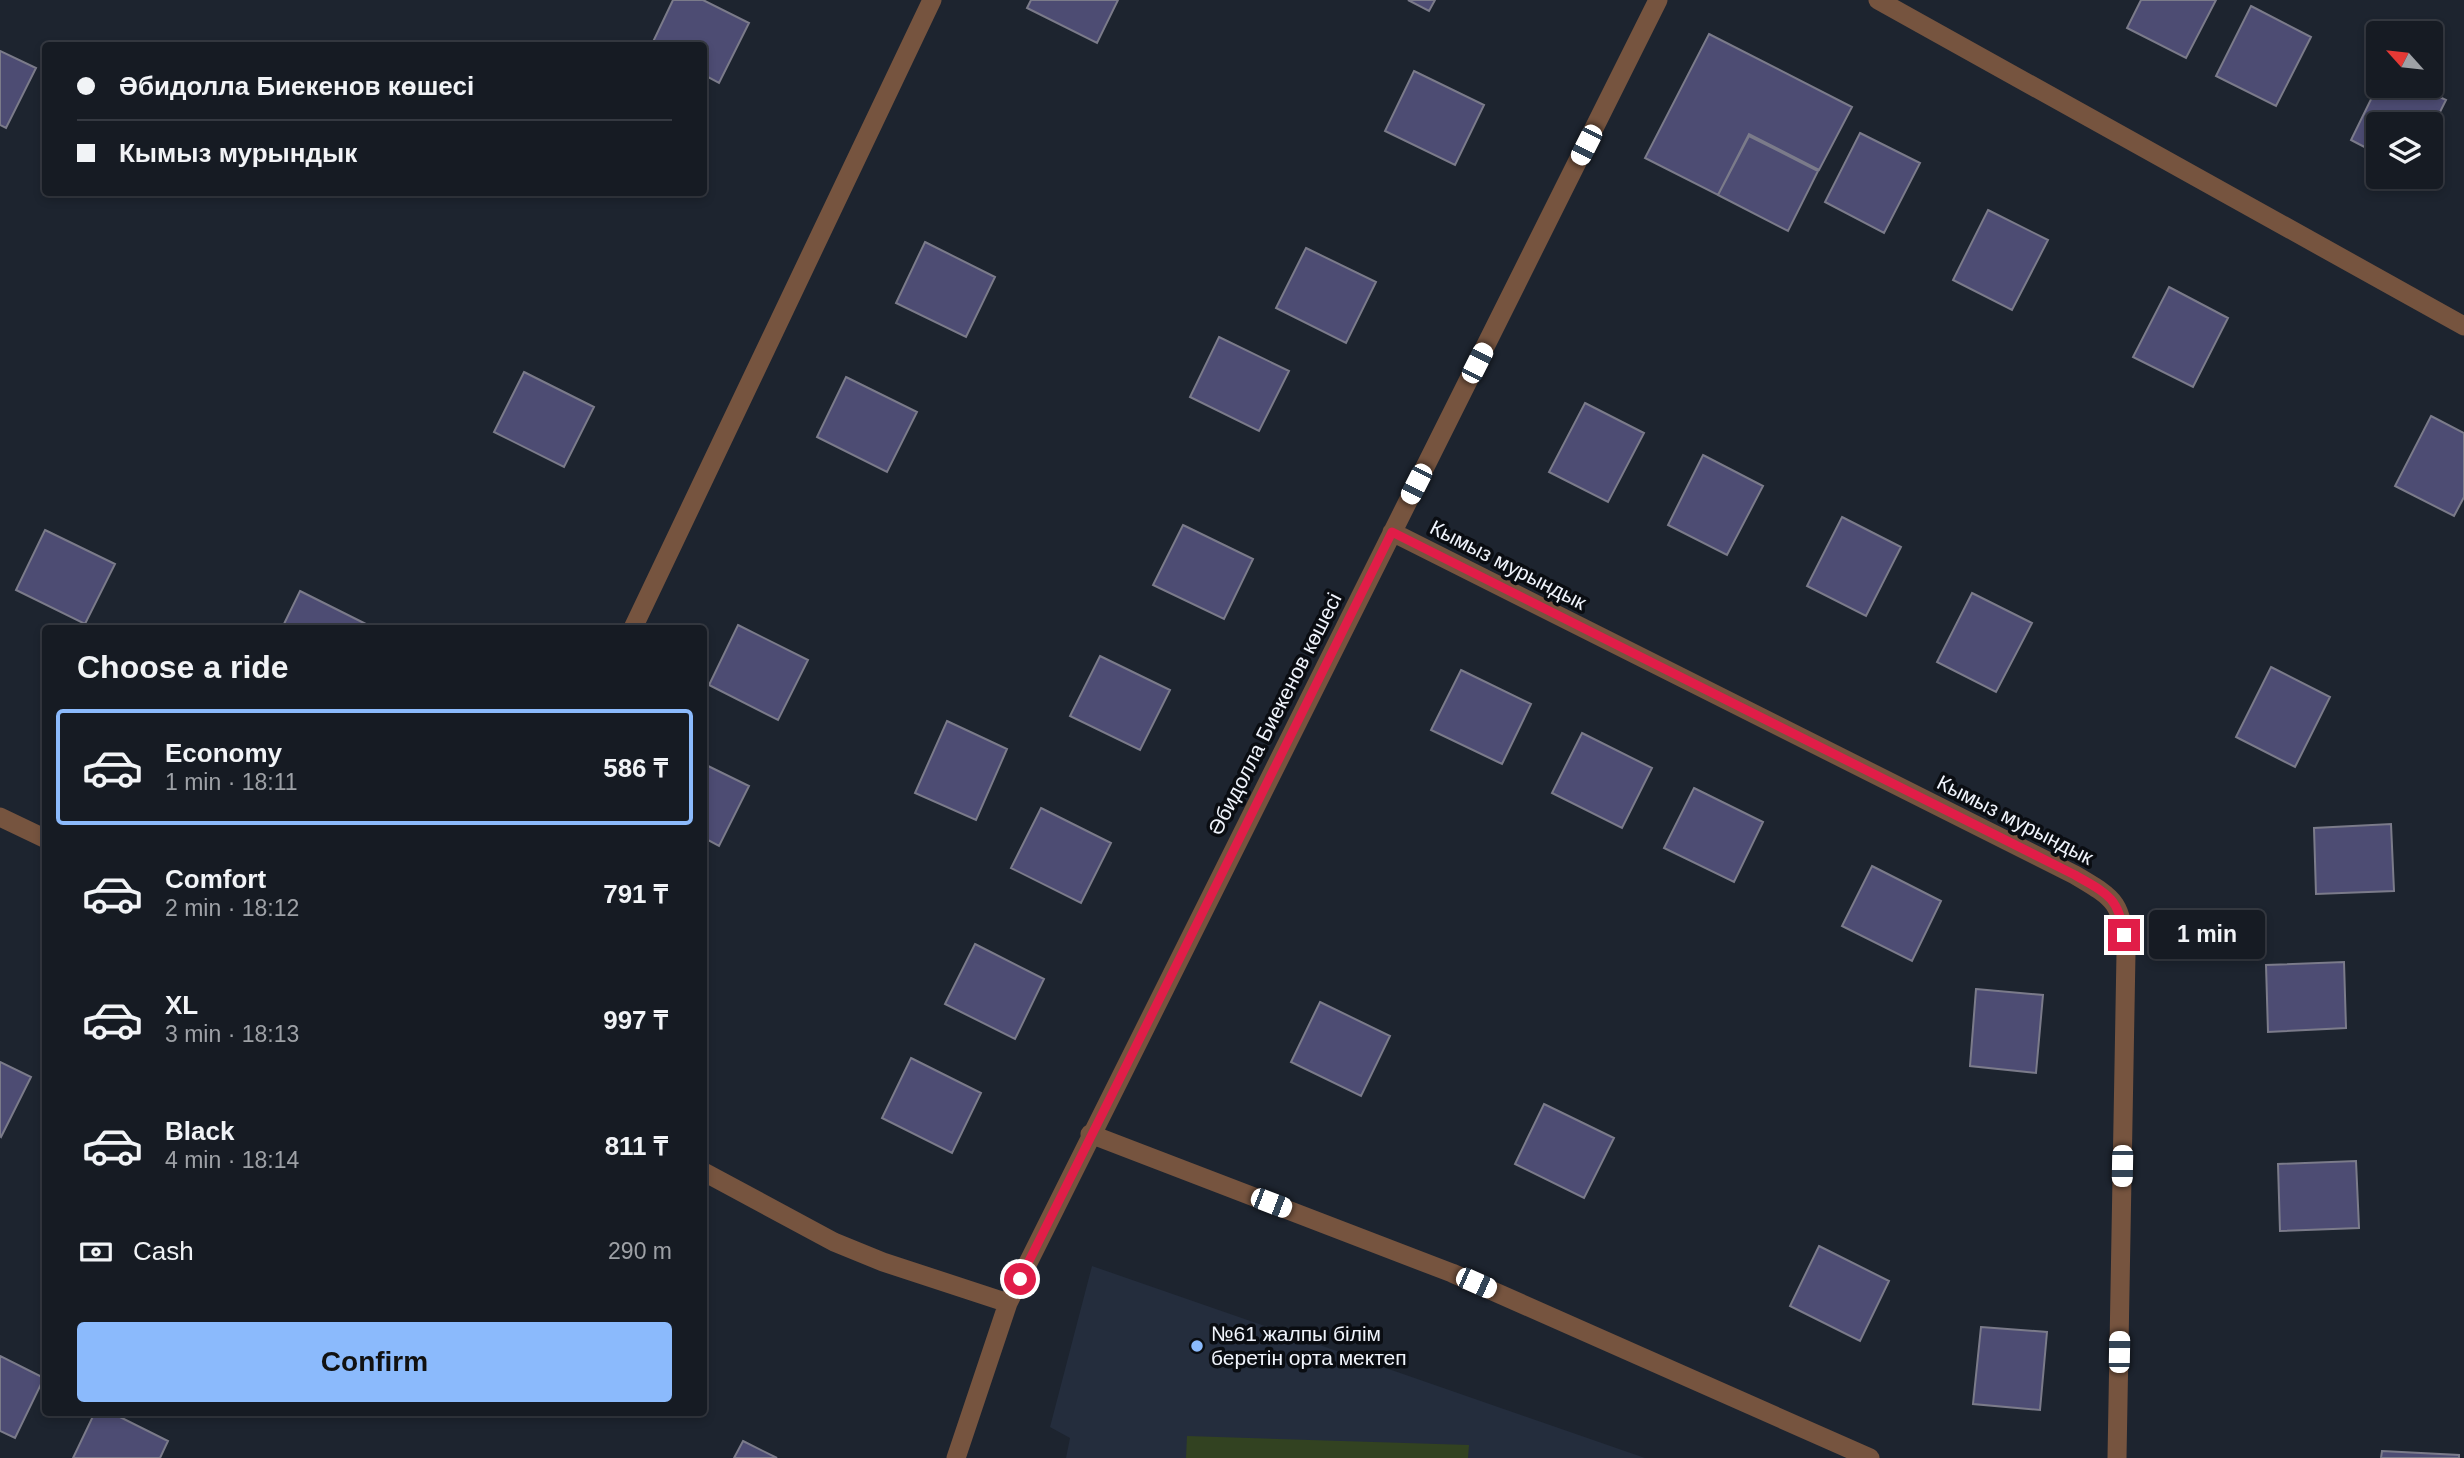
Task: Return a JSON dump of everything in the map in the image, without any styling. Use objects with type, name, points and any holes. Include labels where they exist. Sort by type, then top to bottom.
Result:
[{"type":"street","points":[[633,625],[932,0]]},
{"type":"street","name":"Әбидолла Биекенов көшесі","points":[[956,1458],[1008,1303],[1658,0]]},
{"type":"street","points":[[1878,0],[2464,326]]},
{"type":"street","name":"Кымыз мурындык","points":[[1392,532],[2063,869],[2112,897],[2122,917],[2126,953],[2117,1458]]},
{"type":"street","points":[[0,817],[42,837]]},
{"type":"street","points":[[1090,1134],[1452,1273],[1870,1458]]},
{"type":"street","points":[[707,1174],[834,1242],[883,1262],[1008,1303]]},
{"type":"shaded area","name":"№61 жалпы білім беретін орта мектеп","points":[[1092,1266],[1645,1458],[1066,1458],[1070,1438],[1050,1427]]},
{"type":"green space","points":[[1187,1436],[1469,1445],[1468,1458],[1186,1458]]},
{"type":"building","points":[[673,0],[703,0],[749,23],[719,83],[707,77],[707,42],[653,42]]},
{"type":"building","points":[[1031,0],[1118,0],[1097,43],[1027,8]]},
{"type":"building","points":[[1408,0],[1435,0],[1429,11]]},
{"type":"building","points":[[2141,0],[2216,0],[2186,58],[2127,28]]},
{"type":"building","points":[[2251,6],[2311,37],[2276,106],[2216,76]]},
{"type":"building","points":[[1709,34],[1852,107],[1819,170],[1749,134],[1718,195],[1645,158]]},
{"type":"building","points":[[0,51],[36,68],[6,128],[0,125]]},
{"type":"building","points":[[1414,71],[1484,105],[1455,165],[1385,131]]},
{"type":"building","points":[[2372,98],[2446,100],[2440,112],[2366,112],[2366,148],[2351,140]]},
{"type":"building","points":[[1860,133],[1920,163],[1884,233],[1825,202]]},
{"type":"building","points":[[1749,136],[1818,171],[1788,231],[1718,195]]},
{"type":"building","points":[[1988,210],[2048,240],[2012,310],[1953,280]]},
{"type":"building","points":[[925,242],[995,277],[966,337],[896,303]]},
{"type":"building","points":[[1306,248],[1376,282],[1346,343],[1276,308]]},
{"type":"building","points":[[2169,287],[2228,318],[2193,387],[2133,357]]},
{"type":"building","points":[[1219,337],[1289,371],[1259,431],[1190,397]]},
{"type":"building","points":[[524,372],[594,407],[564,467],[494,432]]},
{"type":"building","points":[[846,377],[917,412],[887,472],[817,437]]},
{"type":"building","points":[[1585,403],[1644,433],[1608,502],[1549,472]]},
{"type":"building","points":[[2431,416],[2464,433],[2464,497],[2454,516],[2395,486]]},
{"type":"building","points":[[1703,455],[1763,486],[1727,555],[1668,525]]},
{"type":"building","points":[[1842,517],[1901,547],[1866,616],[1807,586]]},
{"type":"building","points":[[1183,525],[1253,559],[1224,619],[1153,585]]},
{"type":"building","points":[[45,530],[115,564],[85,624],[16,590]]},
{"type":"building","points":[[300,591],[368,625],[283,625]]},
{"type":"building","points":[[1972,593],[2032,623],[1996,692],[1937,662]]},
{"type":"building","points":[[738,625],[808,660],[778,720],[709,685]]},
{"type":"building","points":[[1100,656],[1170,690],[1140,750],[1070,716]]},
{"type":"building","points":[[2271,667],[2330,697],[2295,767],[2236,737]]},
{"type":"building","points":[[1461,670],[1531,704],[1502,764],[1431,730]]},
{"type":"building","points":[[947,721],[1007,749],[976,820],[915,793]]},
{"type":"building","points":[[1582,733],[1652,768],[1622,828],[1552,793]]},
{"type":"building","points":[[707,765],[749,786],[719,846],[707,840]]},
{"type":"building","points":[[1694,788],[1763,822],[1734,882],[1664,848]]},
{"type":"building","points":[[1041,808],[1111,843],[1081,903],[1011,868]]},
{"type":"building","points":[[2391,824],[2394,891],[2316,894],[2314,828]]},
{"type":"building","points":[[1872,866],[1941,901],[1912,961],[1842,926]]},
{"type":"building","points":[[975,944],[1044,979],[1015,1039],[945,1004]]},
{"type":"building","points":[[2344,962],[2346,1028],[2268,1032],[2266,965]]},
{"type":"building","points":[[1976,989],[2043,995],[2036,1073],[1970,1066]]},
{"type":"building","points":[[1320,1002],[1390,1036],[1361,1096],[1291,1062]]},
{"type":"building","points":[[911,1058],[981,1093],[952,1153],[882,1118]]},
{"type":"building","points":[[0,1062],[31,1077],[1,1137],[0,1136]]},
{"type":"building","points":[[1544,1104],[1614,1138],[1584,1198],[1515,1164]]},
{"type":"building","points":[[2356,1161],[2359,1228],[2280,1231],[2278,1164]]},
{"type":"building","points":[[1819,1246],[1889,1281],[1860,1341],[1790,1306]]},
{"type":"building","points":[[1981,1327],[2047,1332],[2040,1410],[1973,1404]]},
{"type":"building","points":[[0,1356],[42,1377],[42,1382],[15,1438],[0,1431]]},
{"type":"building","points":[[93,1416],[118,1416],[168,1441],[160,1458],[73,1458]]},
{"type":"building","points":[[743,1441],[777,1458],[734,1458]]},
{"type":"building","points":[[2382,1451],[2459,1455],[2459,1458],[2381,1458]]},
{"type":"place","name":"№61 жалпы білім беретін орта мектеп","points":[[1197,1346]]},
{"type":"route","points":[[1020,1279],[1392,532],[2075,875],[2112,897],[2122,917],[2124,935]]}]
